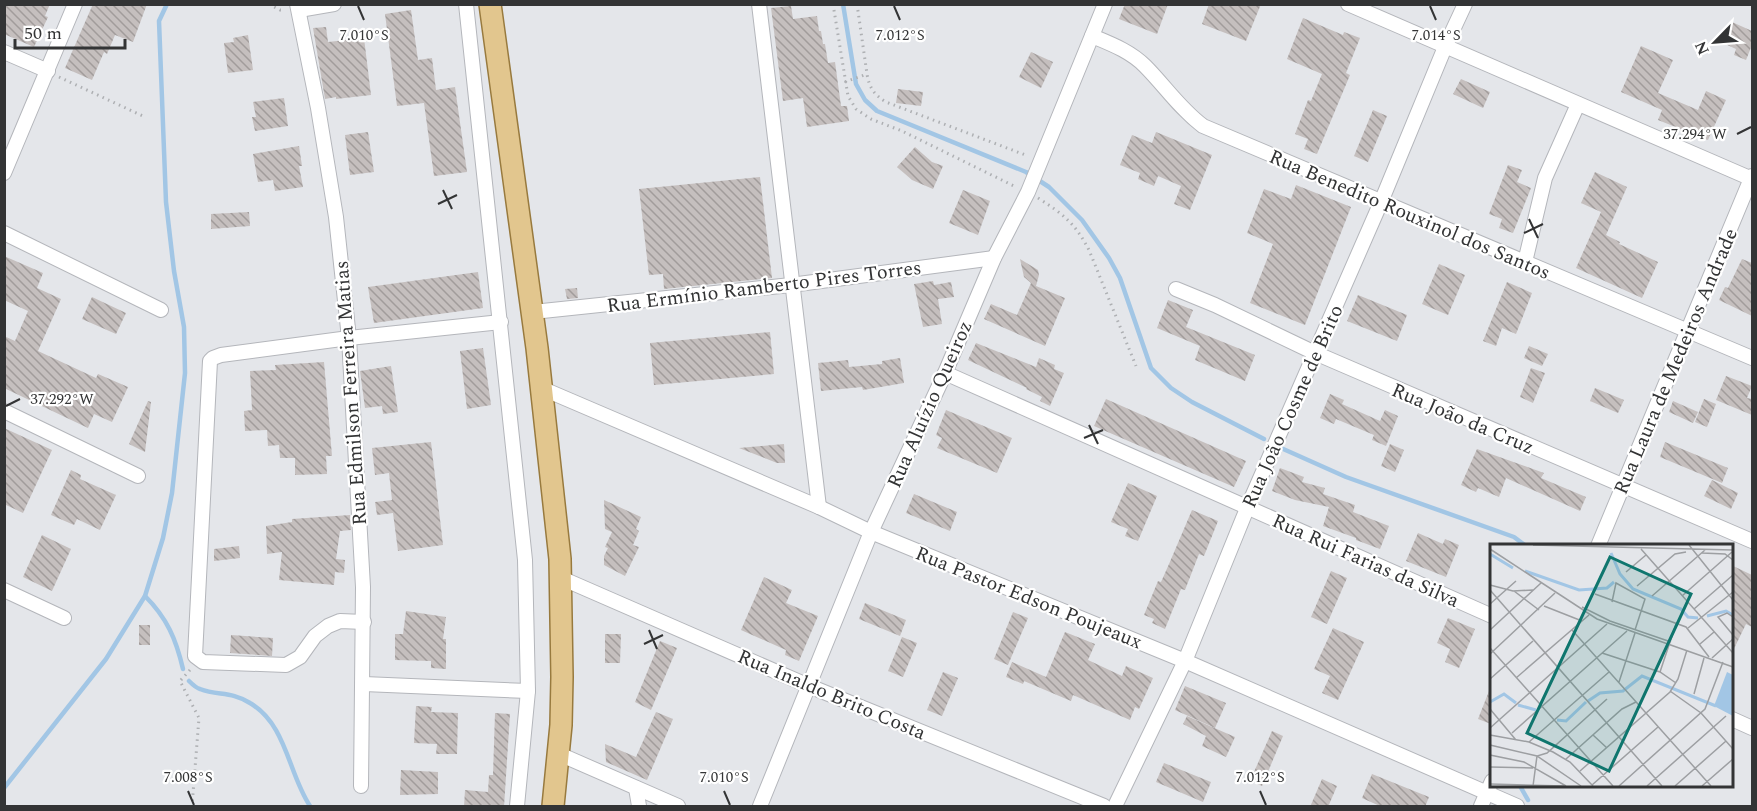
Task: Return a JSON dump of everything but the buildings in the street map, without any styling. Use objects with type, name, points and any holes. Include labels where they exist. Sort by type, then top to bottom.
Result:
[{"type":"main road","points":[[490,4],[533,312],[556,509],[561,578],[562,677],[560,754],[553,807]]},
{"type":"street","points":[[4,173],[75,4]]},
{"type":"street","points":[[298,7],[334,4]]},
{"type":"street","points":[[466,4],[525,560],[528,691],[517,807]]},
{"type":"street","points":[[759,4],[819,507]]},
{"type":"street","name":"Rua Aluízio Queiroz","points":[[760,807],[871,532],[945,373],[994,258],[1028,192],[1105,4]]},
{"type":"street","points":[[1348,4],[1752,178]]},
{"type":"street","name":"Rua João Cosme de Brito","points":[[1115,807],[1185,661],[1248,506],[1465,4]]},
{"type":"street","name":"Rua Edmilson Ferreira Matias","points":[[298,7],[336,217],[349,338],[364,622],[361,786]]},
{"type":"street","name":"Rua Benedito Rouxinol dos Santos","points":[[1092,36],[1120,47],[1143,64],[1186,114],[1203,126],[1752,358]]},
{"type":"street","points":[[4,52],[48,71]]},
{"type":"street","points":[[1526,262],[1545,178],[1578,104]]},
{"type":"street","name":"Rua Laura de Medeiros Andrade","points":[[1599,544],[1752,178]]},
{"type":"street","points":[[4,234],[161,310]]},
{"type":"street","name":"Rua Ermínio Ramberto Pires Torres","points":[[533,312],[792,285],[994,258]]},
{"type":"street","name":"Rua João da Cruz","points":[[1176,289],[1215,304],[1315,353],[1752,541]]},
{"type":"street","points":[[364,622],[340,621],[328,626],[315,636],[300,657],[285,664],[203,662],[195,656],[209,364],[213,358],[221,355],[349,338],[501,322]]},
{"type":"street","name":"Rua Rui Farias da Silva","points":[[945,373],[1490,616]]},
{"type":"street","name":"Rua Pastor Edson Poujeaux","points":[[541,388],[819,507],[871,532],[1185,661],[1517,807]]},
{"type":"street","points":[[4,411],[138,476]]},
{"type":"street","name":"Rua Inaldo Brito Costa","points":[[561,578],[809,686],[1104,807]]},
{"type":"street","points":[[4,590],[64,618]]},
{"type":"street","points":[[363,684],[528,691]]},
{"type":"street","points":[[1733,720],[1752,728]]},
{"type":"street","points":[[560,754],[678,807]]},
{"type":"street","points":[[636,788],[639,807]]},
{"type":"path","points":[[833,4],[848,96],[856,109],[870,119],[902,131],[1028,192],[1063,214],[1080,233],[1089,250],[1136,366]]},
{"type":"path","points":[[857,4],[869,85],[876,96],[886,102],[1041,161]]},
{"type":"path","points":[[48,71],[145,117]]},
{"type":"path","points":[[845,82],[867,74]]},
{"type":"path","points":[[180,681],[199,718],[192,807]]},
{"type":"waterway","points":[[4,788],[106,659],[145,596],[163,538],[172,493],[185,373],[184,327],[174,271],[166,202],[159,21],[167,4]]},
{"type":"waterway","points":[[843,4],[856,84],[865,100],[877,111],[1026,172],[1049,187],[1082,220],[1109,258],[1120,278],[1151,368],[1171,388],[1192,402],[1264,439]]},
{"type":"waterway","points":[[1281,448],[1346,477],[1514,537],[1523,544]]},
{"type":"waterway","points":[[145,596],[159,612],[170,630],[183,669]]},
{"type":"waterway","points":[[189,681],[200,689],[243,699],[262,712],[272,724],[286,750],[310,806]]},
{"type":"waterway","points":[[1521,787],[1528,800]]}]
